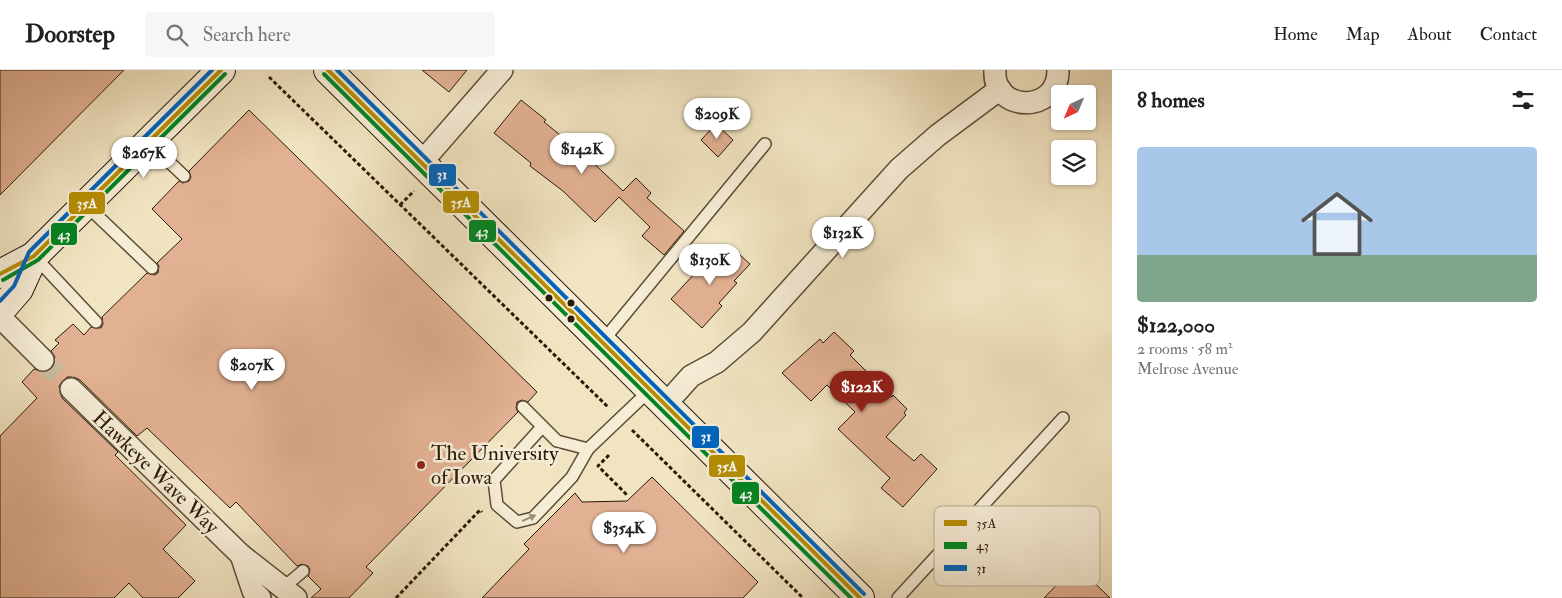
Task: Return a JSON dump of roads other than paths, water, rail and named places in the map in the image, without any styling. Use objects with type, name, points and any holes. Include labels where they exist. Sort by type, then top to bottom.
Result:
[{"type":"main road","points":[[0,274],[34,256],[221,70]]},
{"type":"main road","points":[[328,70],[860,598]]},
{"type":"main road","points":[[0,311],[19,289],[34,256]]},
{"type":"street","points":[[421,163],[502,70]]},
{"type":"street","points":[[657,397],[718,362],[752,332],[898,169],[998,80],[1008,98],[1018,102],[1035,103],[1047,96],[1056,84],[1058,70]]},
{"type":"street","points":[[0,316],[42,360]]},
{"type":"street","name":"Hawkeye Wave Way","points":[[71,389],[241,555],[290,592]]},
{"type":"street","name":"Hawkeye Wave Way","points":[[241,555],[253,591],[260,598]]},
{"type":"lane","points":[[149,143],[184,176]]},
{"type":"lane","points":[[602,342],[765,144]]},
{"type":"lane","points":[[86,206],[152,268]]},
{"type":"lane","points":[[34,256],[96,322]]},
{"type":"lane","points":[[542,427],[494,480],[497,504],[517,522],[533,518],[572,477],[588,449],[619,418],[657,397]]},
{"type":"lane","points":[[523,407],[557,441],[588,449]]},
{"type":"lane","points":[[982,506],[1063,418]]},
{"type":"lane","points":[[898,598],[934,559]]},
{"type":"lane","points":[[290,592],[303,571]]},
{"type":"tunnel","points":[[43,360],[71,389]]},
{"type":"place","name":"The University of Iowa","points":[[421,465]]}]
